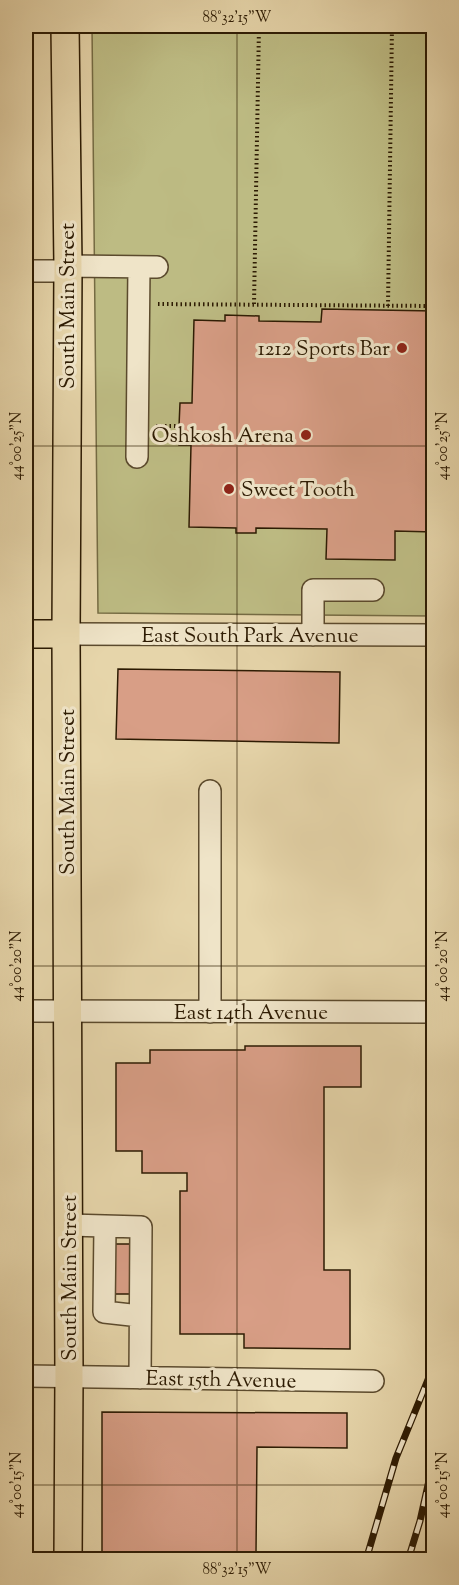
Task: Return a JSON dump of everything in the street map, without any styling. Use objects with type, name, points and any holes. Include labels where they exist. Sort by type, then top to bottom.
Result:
[{"type":"main road","name":"South Main Street","points":[[65,26],[68,269],[66,634],[68,1560]]},
{"type":"main road","points":[[26,634],[66,634]]},
{"type":"street","points":[[26,271],[148,267],[139,303],[137,457]]},
{"type":"street","points":[[313,635],[313,590],[373,590]]},
{"type":"street","name":"East South Park Avenue","points":[[66,634],[434,635]]},
{"type":"street","points":[[210,791],[210,1012]]},
{"type":"street","name":"East 14th Avenue","points":[[26,1011],[434,1012]]},
{"type":"street","points":[[69,1225],[141,1227],[140,1378]]},
{"type":"street","points":[[105,1226],[104,1312],[140,1316]]},
{"type":"street","name":"East 15th Avenue","points":[[26,1376],[373,1381]]},
{"type":"path","points":[[254,304],[259,26]]},
{"type":"path","points":[[388,306],[392,26]]},
{"type":"path","points":[[139,303],[434,306]]},
{"type":"shaded area","points":[[92,26],[433,26],[433,616],[98,613]]},
{"type":"building","points":[[26,175],[29,175],[29,230],[26,230]]},
{"type":"building","name":"Oshkosh Arena","points":[[322,309],[434,311],[434,532],[395,531],[395,560],[326,559],[327,529],[256,528],[256,533],[236,533],[236,528],[189,527],[191,445],[179,445],[179,426],[180,403],[192,403],[194,320],[225,321],[225,315],[259,316],[259,321],[321,322]]},
{"type":"building","points":[[118,669],[340,672],[339,743],[116,739]]},
{"type":"building","points":[[245,1046],[361,1046],[361,1087],[324,1087],[324,1270],[350,1270],[350,1349],[244,1348],[244,1334],[180,1334],[180,1191],[187,1191],[187,1173],[142,1173],[142,1151],[116,1151],[116,1063],[150,1063],[150,1050],[245,1050]]},
{"type":"building","points":[[109,1244],[134,1244],[134,1294],[109,1294]]},
{"type":"building","points":[[26,1306],[28,1306],[28,1315],[31,1315],[29,1342],[26,1342]]},
{"type":"building","points":[[102,1412],[347,1413],[347,1448],[257,1447],[256,1553],[264,1553],[264,1560],[102,1560]]},
{"type":"railway","points":[[366,1560],[396,1458],[434,1365]]},
{"type":"railway","points":[[408,1560],[420,1521],[434,1458]]},
{"type":"place","name":"1212 Sports Bar","points":[[402,348]]},
{"type":"place","name":"Oshkosh Arena","points":[[306,435]]},
{"type":"place","name":"Sweet Tooth","points":[[229,489]]}]
